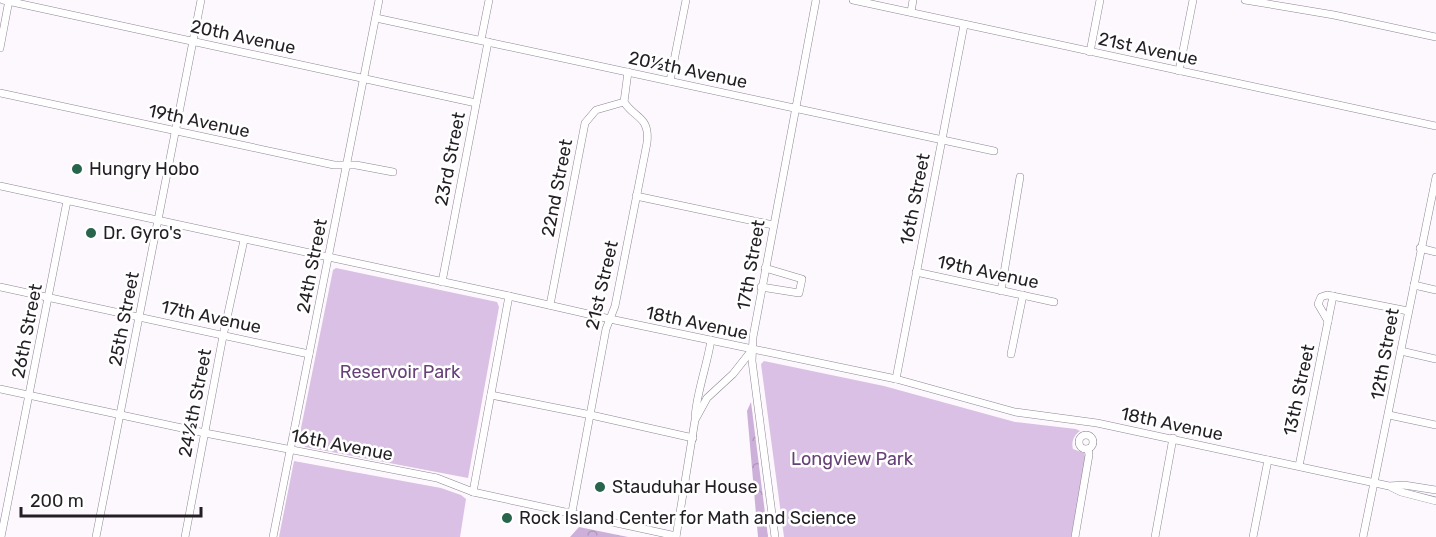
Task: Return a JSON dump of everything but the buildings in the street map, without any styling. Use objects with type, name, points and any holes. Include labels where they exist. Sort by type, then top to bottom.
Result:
[{"type":"street","name":"20th Avenue","points":[[7,0],[476,103]]},
{"type":"street","points":[[0,48],[7,0]]},
{"type":"street","name":"25th Street","points":[[96,537],[201,0]]},
{"type":"street","name":"24th Street","points":[[273,537],[379,0]]},
{"type":"street","name":"23rd Street","points":[[442,282],[476,103],[489,0]]},
{"type":"street","points":[[670,81],[686,0]]},
{"type":"street","name":"17th Street","points":[[775,537],[752,350],[761,287],[816,0]]},
{"type":"street","name":"21st Avenue","points":[[853,0],[1436,126]]},
{"type":"street","points":[[911,12],[913,0]]},
{"type":"street","points":[[1090,52],[1100,0]]},
{"type":"street","points":[[1179,71],[1193,0]]},
{"type":"street","points":[[1245,0],[1334,15],[1436,37]]},
{"type":"street","name":"20½th Avenue","points":[[376,18],[993,151]]},
{"type":"street","name":"16th Street","points":[[896,380],[964,25]]},
{"type":"street","points":[[624,102],[628,72]]},
{"type":"street","name":"19th Avenue","points":[[0,93],[334,165],[393,172]]},
{"type":"street","name":"21st Street","points":[[572,512],[606,329],[615,306],[647,143],[647,130],[643,120],[624,102]]},
{"type":"street","name":"22nd Street","points":[[550,305],[585,123],[596,110],[624,102]]},
{"type":"street","points":[[1001,291],[1020,177]]},
{"type":"street","name":"12th Street","points":[[1363,537],[1436,177]]},
{"type":"street","name":"18th Avenue","points":[[0,186],[610,320],[896,380],[1015,412],[1097,423],[1374,482],[1436,501]]},
{"type":"street","points":[[636,196],[773,225]]},
{"type":"street","name":"26th Street","points":[[1,537],[67,201]]},
{"type":"street","name":"24½th Street","points":[[185,537],[223,336],[244,240]]},
{"type":"street","points":[[1420,248],[1436,252]]},
{"type":"street","points":[[761,287],[799,293],[802,279],[765,268]]},
{"type":"street","name":"19th Avenue","points":[[916,272],[1054,302]]},
{"type":"street","points":[[1414,285],[1436,290]]},
{"type":"street","name":"17th Avenue","points":[[0,287],[309,354]]},
{"type":"street","points":[[1011,354],[1023,295]]},
{"type":"street","points":[[473,492],[509,296]]},
{"type":"street","name":"13th Street","points":[[1299,466],[1328,321],[1333,296],[1323,296],[1319,300],[1320,310],[1328,321]]},
{"type":"street","points":[[1333,296],[1408,311]]},
{"type":"street","points":[[676,537],[693,438],[698,392],[707,367],[711,340]]},
{"type":"street","points":[[695,420],[707,398],[732,374],[752,350]]},
{"type":"street","points":[[1401,351],[1436,359]]},
{"type":"street","name":"16th Avenue","points":[[0,389],[205,434],[437,478],[473,492],[572,512],[676,537]]},
{"type":"street","points":[[491,395],[591,414],[693,438]]},
{"type":"street","points":[[1389,415],[1436,425]]},
{"type":"street","points":[[1155,537],[1173,438]]},
{"type":"street","points":[[1075,537],[1089,455],[1088,449]]},
{"type":"street","points":[[1253,537],[1268,460]]},
{"type":"street","name":"18th Avenue","points":[[1389,486],[1404,485],[1436,490]]},
{"type":"green space","name":"Reservoir Park","points":[[336,268],[497,302],[499,307],[468,478],[305,447],[299,438],[333,270]]},
{"type":"green space","name":"Longview Park","points":[[764,361],[884,386],[1015,422],[1080,431],[1072,444],[1073,449],[1084,453],[1086,459],[1071,537],[784,537],[761,364]]},
{"type":"green space","points":[[751,402],[768,537],[758,537],[747,411]]},
{"type":"green space","points":[[294,461],[441,488],[461,495],[466,499],[460,537],[279,537]]},
{"type":"green space","points":[[579,527],[628,537],[570,537]]},
{"type":"place","name":"Hungry Hobo","points":[[77,169]]},
{"type":"place","name":"Dr. Gyro's","points":[[91,233]]},
{"type":"place","name":"Stauduhar House","points":[[600,487]]},
{"type":"place","name":"Rock Island Center for Math and Science","points":[[507,518]]}]
